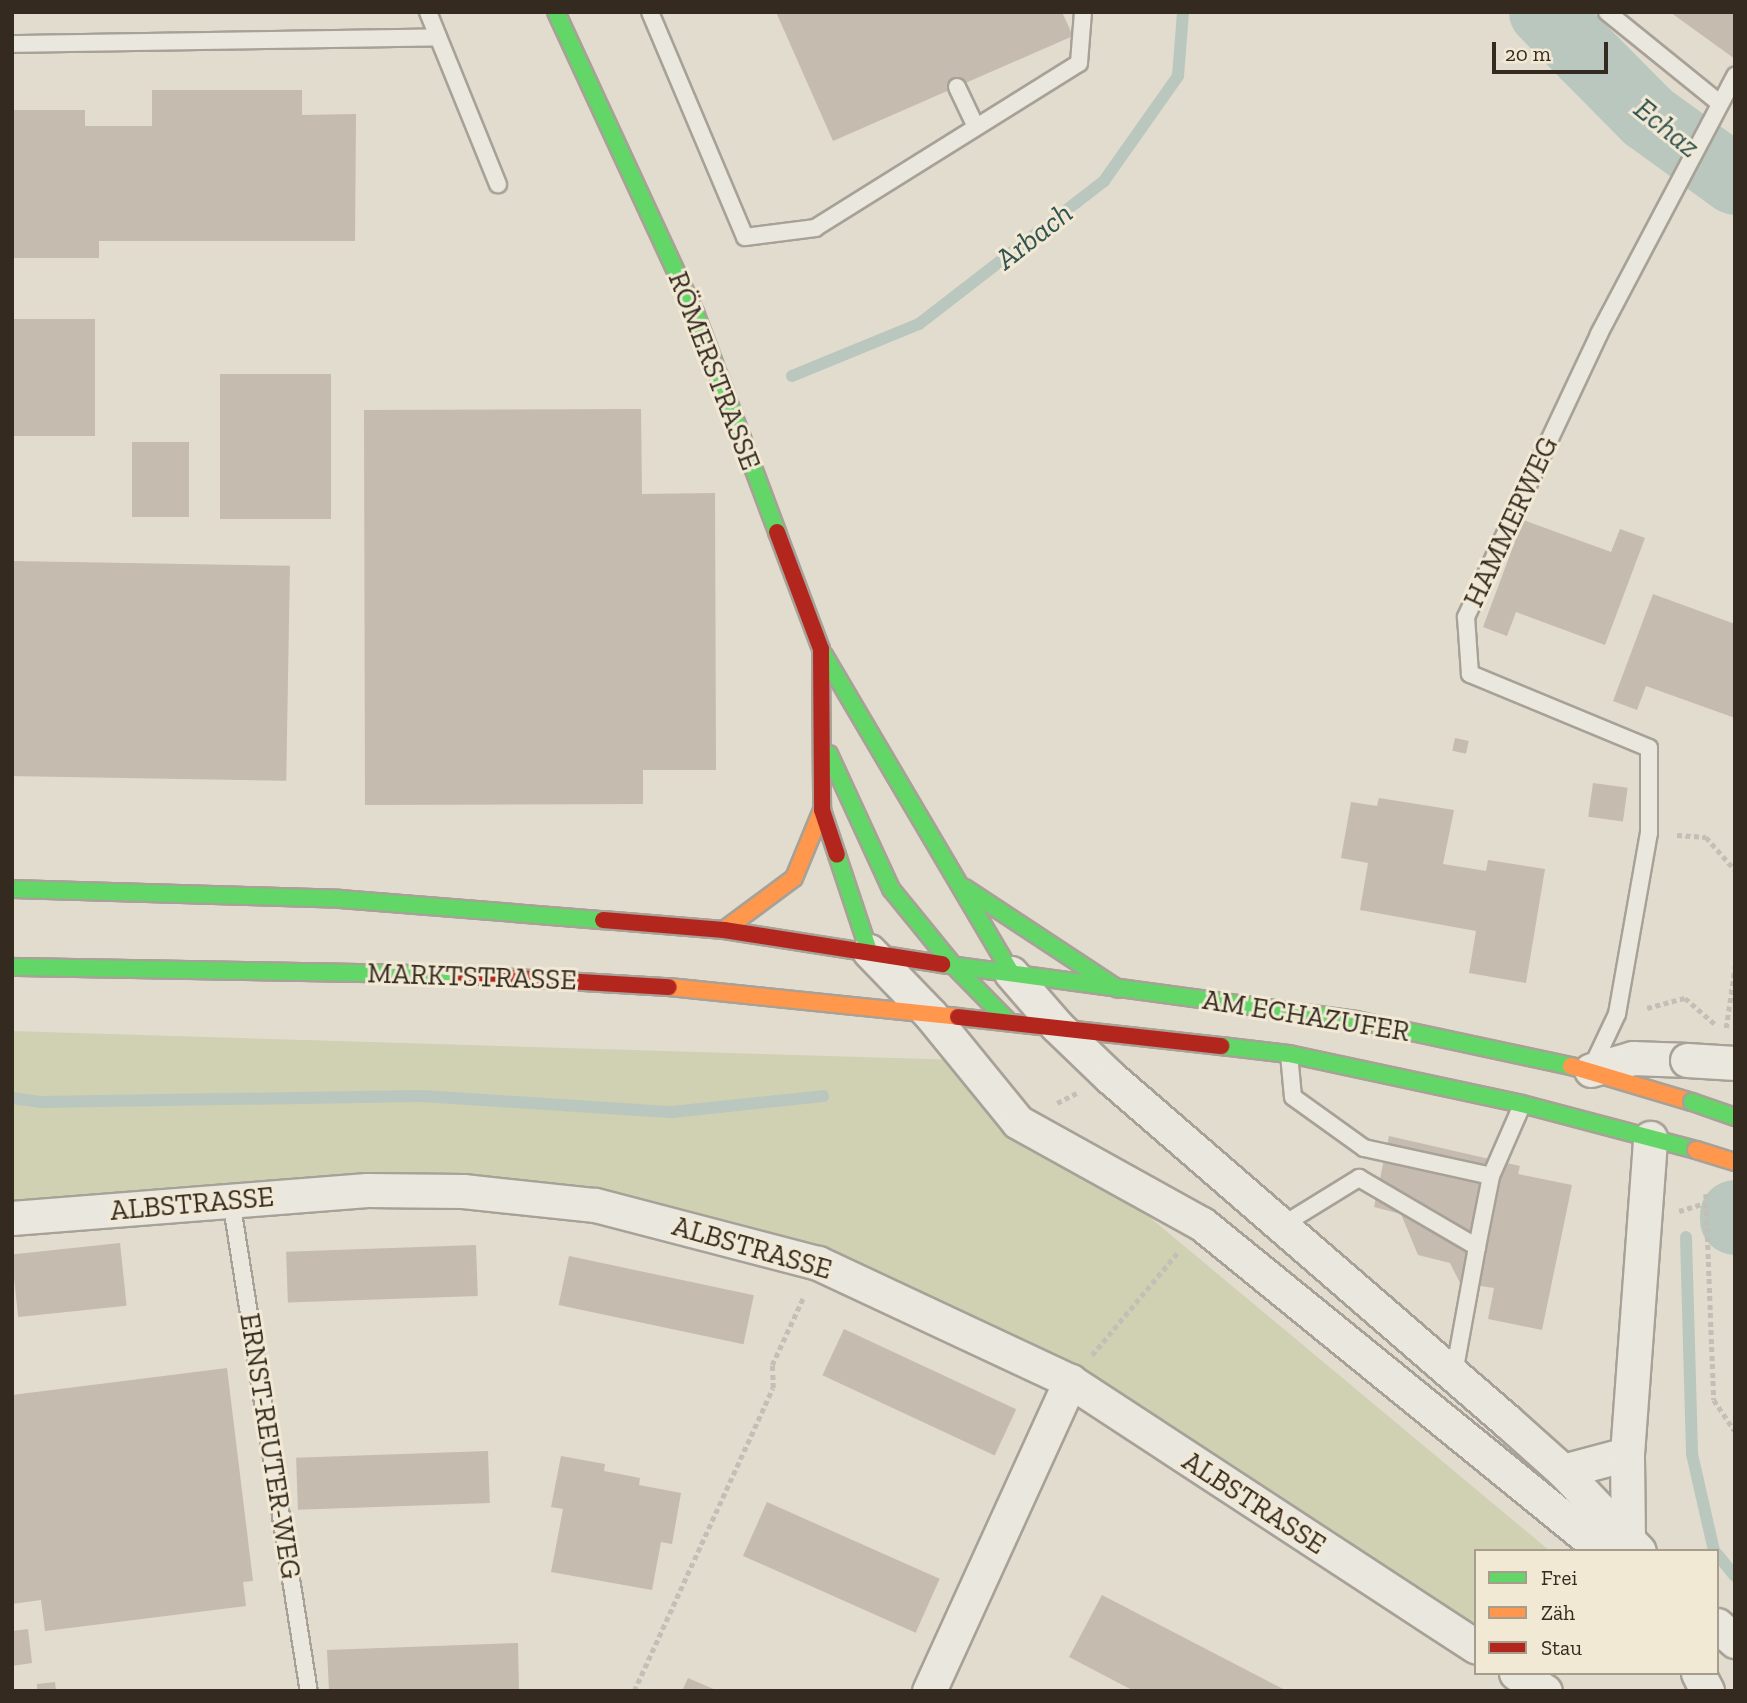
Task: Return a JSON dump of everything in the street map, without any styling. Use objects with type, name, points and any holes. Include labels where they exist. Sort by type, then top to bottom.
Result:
[{"type":"main road","name":"RÖMERSTRASSE","points":[[556,12],[696,315],[821,649],[824,743],[822,810],[869,951]]},
{"type":"main road","points":[[821,649],[1011,973]]},
{"type":"main road","name":"RÖMERSTRASSE","points":[[824,743],[891,889],[953,965],[1009,1022]]},
{"type":"main road","points":[[724,930],[794,878],[822,810]]},
{"type":"main road","points":[[957,883],[1118,989]]},
{"type":"main road","points":[[12,889],[340,899],[724,930],[869,951]]},
{"type":"main road","name":"AM ECHAZUFER","points":[[869,951],[1118,989],[1356,1020],[1591,1070],[1735,1117]]},
{"type":"main road","name":"MARKTSTRASSE","points":[[12,967],[478,975],[723,990],[930,1014]]},
{"type":"main road","name":"AM ECHAZUFER","points":[[930,1014],[1289,1054],[1522,1104],[1735,1162]]},
{"type":"street","points":[[869,951],[930,1014],[1018,1122],[1202,1224],[1624,1547]]},
{"type":"street","points":[[1011,973],[1057,1027],[1110,1077],[1563,1471],[1624,1547]]},
{"type":"street","points":[[1591,1070],[1633,1058],[1735,1063]]},
{"type":"street","points":[[1624,1547],[1627,1454],[1650,1138]]},
{"type":"street","name":"ALBSTRASSE","points":[[12,1218],[367,1191],[449,1191],[595,1205],[818,1263],[1070,1381],[1474,1646]]},
{"type":"street","points":[[929,1691],[1070,1381]]},
{"type":"street","points":[[1563,1471],[1627,1454]]},
{"type":"street","points":[[1719,1627],[1735,1641]]},
{"type":"street","points":[[1719,1640],[1735,1652]]},
{"type":"street","points":[[1519,1675],[1545,1691]]},
{"type":"street","points":[[1699,1675],[1707,1691]]},
{"type":"lane","points":[[428,12],[498,184]]},
{"type":"lane","points":[[650,12],[745,237],[814,228],[1079,63],[1083,12]]},
{"type":"lane","points":[[1607,12],[1715,110],[1735,76]]},
{"type":"lane","points":[[12,44],[438,37]]},
{"type":"lane","points":[[957,87],[976,127]]},
{"type":"lane","name":"HAMMERWEG","points":[[1591,1070],[1617,1014],[1649,833],[1649,748],[1469,674],[1466,617],[1663,207],[1715,110]]},
{"type":"lane","points":[[1289,1054],[1293,1097],[1364,1148],[1491,1176]]},
{"type":"lane","points":[[1454,1374],[1491,1176],[1522,1104]]},
{"type":"lane","points":[[1281,1226],[1359,1178],[1477,1247]]},
{"type":"lane","name":"ERNST-REUTER-WEG","points":[[231,1200],[309,1691]]},
{"type":"path","points":[[1649,833],[1706,837],[1735,870]]},
{"type":"path","points":[[1726,1026],[1735,966]]},
{"type":"path","points":[[1645,1008],[1685,998],[1715,1024]]},
{"type":"path","points":[[1018,1122],[1110,1077]]},
{"type":"path","points":[[1692,1203],[1705,1203],[1714,1400],[1735,1431]]},
{"type":"path","points":[[1070,1381],[1202,1224]]},
{"type":"path","points":[[634,1691],[773,1388],[772,1365],[818,1263]]},
{"type":"green space","points":[[12,1031],[961,1060],[1548,1549],[1474,1549],[1474,1627],[1306,1513],[1077,1366],[817,1245],[593,1194],[12,1212]]},
{"type":"building","points":[[776,12],[1062,12],[1073,36],[833,141]]},
{"type":"building","points":[[1670,12],[1735,12],[1735,59]]},
{"type":"building","points":[[152,90],[302,90],[302,115],[356,114],[355,241],[99,241],[99,258],[12,258],[12,110],[85,110],[85,126],[152,126]]},
{"type":"building","points":[[12,319],[95,319],[95,436],[12,436]]},
{"type":"building","points":[[220,374],[331,374],[331,519],[220,519]]},
{"type":"building","points":[[641,409],[642,494],[715,493],[716,770],[643,770],[643,804],[365,805],[364,410]]},
{"type":"building","points":[[132,442],[189,442],[189,517],[132,517]]},
{"type":"building","points":[[1523,520],[1611,552],[1620,529],[1645,538],[1605,645],[1516,612],[1507,636],[1483,627]]},
{"type":"building","points":[[12,561],[290,566],[286,781],[12,776]]},
{"type":"building","points":[[1653,594],[1735,624],[1735,718],[1646,686],[1637,710],[1613,701]]},
{"type":"building","points":[[1455,738],[1469,741],[1466,754],[1452,751]]},
{"type":"building","points":[[1593,783],[1628,788],[1623,822],[1588,817]]},
{"type":"building","points":[[1379,798],[1454,810],[1443,864],[1486,871],[1488,860],[1545,869],[1526,983],[1469,973],[1476,931],[1360,910],[1368,863],[1341,858],[1351,802],[1377,806]]},
{"type":"building","points":[[1389,1136],[1520,1166],[1518,1174],[1572,1185],[1542,1330],[1488,1319],[1494,1288],[1460,1283],[1450,1263],[1418,1255],[1401,1214],[1374,1207]]},
{"type":"building","points":[[120,1243],[127,1306],[18,1317],[12,1254]]},
{"type":"building","points":[[476,1245],[478,1296],[288,1303],[286,1252]]},
{"type":"building","points":[[569,1256],[754,1295],[743,1344],[559,1305]]},
{"type":"building","points":[[844,1329],[1016,1409],[995,1456],[822,1375]]},
{"type":"building","points":[[227,1368],[253,1581],[243,1582],[246,1606],[45,1631],[41,1600],[12,1604],[12,1395]]},
{"type":"building","points":[[488,1451],[490,1503],[298,1510],[296,1458]]},
{"type":"building","points":[[561,1456],[605,1464],[604,1471],[640,1478],[639,1485],[681,1493],[672,1544],[661,1542],[652,1590],[551,1572],[563,1509],[551,1507]]},
{"type":"building","points":[[767,1502],[940,1579],[916,1633],[743,1556]]},
{"type":"building","points":[[1102,1595],[1287,1691],[1134,1691],[1069,1657]]},
{"type":"building","points":[[28,1629],[32,1663],[12,1666],[12,1631]]},
{"type":"building","points":[[518,1643],[519,1691],[329,1691],[327,1650]]},
{"type":"building","points":[[688,1678],[718,1691],[682,1691]]},
{"type":"building","points":[[55,1682],[56,1691],[37,1691],[37,1684]]},
{"type":"waterway","name":"Arbach","points":[[792,376],[919,324],[1104,181],[1178,76],[1183,12]]},
{"type":"waterway","name":"Echaz","points":[[1544,12],[1648,117],[1735,180]]},
{"type":"waterway","points":[[12,1098],[40,1102],[422,1096],[672,1112],[823,1096]]},
{"type":"waterway","name":"Echaz","points":[[1735,1215],[1735,1220]]},
{"type":"waterway","points":[[1686,1237],[1692,1454],[1714,1549]]},
{"type":"waterway","points":[[1719,1556],[1735,1576]]},
{"type":"traffic: fast","points":[[556,12],[696,315],[777,532]]},
{"type":"traffic: fast","points":[[824,655],[1011,973]]},
{"type":"traffic: fast","points":[[829,754],[891,889],[953,965],[1009,1022]]},
{"type":"traffic: fast","points":[[837,855],[869,951]]},
{"type":"traffic: fast","points":[[965,888],[1118,989]]},
{"type":"traffic: fast","points":[[12,889],[340,899],[603,920]]},
{"type":"traffic: fast","points":[[942,964],[1356,1020],[1571,1066]]},
{"type":"traffic: fast","points":[[12,967],[464,975]]},
{"type":"traffic: fast","points":[[1221,1046],[1289,1054],[1522,1104],[1696,1150]]},
{"type":"traffic: fast","points":[[1692,1102],[1735,1117]]},
{"type":"traffic: slow","points":[[724,930],[794,878],[822,810]]},
{"type":"traffic: slow","points":[[669,987],[958,1017]]},
{"type":"traffic: slow","points":[[1571,1066],[1692,1102]]},
{"type":"traffic: slow","points":[[1696,1150],[1735,1162]]},
{"type":"traffic: jam","points":[[777,532],[821,649],[822,810],[837,855]]},
{"type":"traffic: jam","points":[[603,920],[724,930],[942,964]]},
{"type":"traffic: jam","points":[[464,975],[669,987]]},
{"type":"traffic: jam","points":[[958,1017],[1221,1046]]}]
